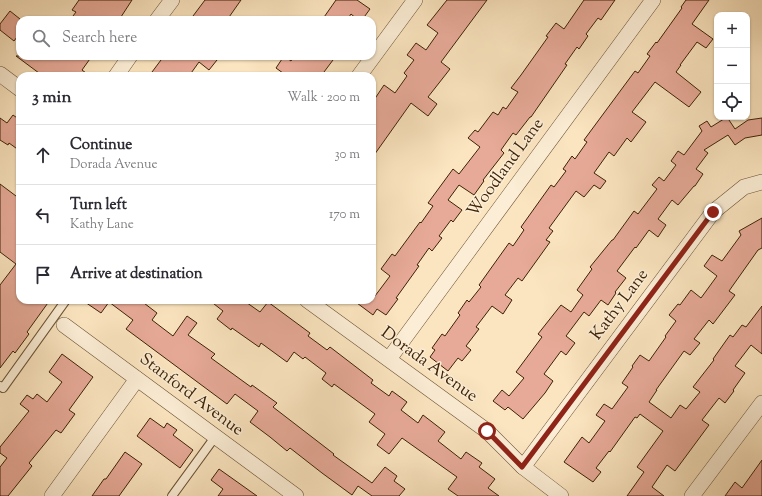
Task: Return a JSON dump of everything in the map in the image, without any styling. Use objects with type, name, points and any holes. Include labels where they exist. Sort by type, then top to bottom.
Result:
[{"type":"street","points":[[160,16],[172,0]]},
{"type":"street","points":[[376,53],[415,0]]},
{"type":"street","name":"Woodland Lane","points":[[389,359],[652,0]]},
{"type":"street","points":[[119,72],[127,60]]},
{"type":"street","points":[[362,72],[371,60]]},
{"type":"street","points":[[0,74],[16,86]]},
{"type":"street","name":"Kathy Lane","points":[[522,467],[713,212],[744,187],[762,182]]},
{"type":"street","name":"Dorada Avenue","points":[[313,304],[487,431],[522,467],[561,496]]},
{"type":"street","name":"Stanford Avenue","points":[[64,324],[296,496]]},
{"type":"street","points":[[52,496],[137,379]]},
{"type":"street","points":[[692,496],[762,403]]},
{"type":"lane","points":[[0,386],[3,388],[63,304]]},
{"type":"lane","points":[[172,496],[215,436]]},
{"type":"building","points":[[79,0],[132,0],[122,16],[73,16],[76,12],[72,10]]},
{"type":"building","points":[[205,0],[241,0],[230,16],[193,16]]},
{"type":"building","points":[[336,0],[357,0],[370,9],[365,16],[353,16],[351,14],[350,16],[325,16]]},
{"type":"building","points":[[447,0],[487,0],[441,62],[450,69],[428,97],[437,104],[428,116],[411,103],[376,152],[376,97],[384,85],[395,93],[407,76],[404,73],[414,60],[407,55],[416,43],[426,50],[438,33],[427,25]]},
{"type":"building","points":[[584,0],[615,0],[601,20],[598,18],[586,34],[588,36],[579,49],[577,47],[565,64],[567,65],[531,117],[516,135],[513,133],[501,150],[504,153],[483,180],[484,181],[474,195],[459,185],[448,200],[462,210],[453,222],[451,220],[439,236],[442,238],[432,251],[429,248],[417,265],[419,266],[396,298],[398,299],[386,315],[377,309],[373,315],[358,304],[376,304],[376,295],[390,276],[381,269],[392,254],[395,256],[420,222],[421,223],[433,206],[428,203],[453,169],[459,174],[480,147],[468,138],[475,130],[478,132],[493,112],[498,115],[503,107],[506,109],[518,92],[511,88],[548,37],[546,36],[556,23],[564,29]]},
{"type":"building","points":[[686,0],[709,0],[692,24],[713,39],[706,48],[697,42],[676,72],[701,92],[689,107],[655,82],[632,112],[646,122],[631,142],[627,138],[614,156],[609,152],[594,173],[606,181],[600,189],[594,185],[584,197],[576,191],[549,228],[553,231],[546,240],[550,242],[522,281],[518,278],[505,295],[512,300],[503,314],[492,306],[476,327],[479,329],[466,346],[471,350],[462,361],[458,358],[448,371],[430,357],[435,350],[432,348],[442,334],[445,336],[460,315],[458,313],[467,300],[469,302],[481,287],[479,285],[509,243],[513,246],[524,230],[521,227],[551,185],[554,187],[566,171],[563,169],[572,156],[575,159],[587,142],[584,140],[635,71],[638,73],[650,56],[647,54],[656,42],[657,43]]},
{"type":"building","points":[[10,11],[16,16],[16,38],[14,41],[0,30],[0,24]]},
{"type":"building","points":[[21,60],[89,60],[82,70],[85,72],[38,72]]},
{"type":"building","points":[[161,60],[217,60],[209,70],[199,62],[192,72],[152,72]]},
{"type":"building","points":[[281,60],[333,60],[324,72],[282,72],[276,68]]},
{"type":"building","points":[[13,115],[16,117],[16,148],[9,143],[8,145],[0,140],[0,118],[7,123]]},
{"type":"building","points":[[762,118],[762,135],[745,138],[735,145],[728,135],[704,150],[708,153],[696,169],[703,174],[695,186],[678,205],[672,200],[658,219],[666,225],[658,237],[649,230],[617,271],[626,278],[615,292],[616,293],[608,305],[601,300],[589,316],[584,312],[566,336],[575,343],[566,355],[561,351],[544,374],[553,381],[523,419],[508,407],[505,410],[493,401],[502,390],[509,396],[524,378],[516,372],[542,337],[538,334],[561,305],[571,312],[583,295],[577,290],[592,269],[590,267],[613,240],[634,211],[638,214],[657,189],[652,185],[659,177],[664,181],[676,165],[671,161],[678,151],[684,155],[702,131],[699,126],[707,121],[711,127],[722,120],[729,120],[735,129],[748,120]]},
{"type":"building","points":[[0,184],[16,196],[16,264],[0,252]]},
{"type":"building","points":[[762,218],[762,248],[758,250],[729,291],[735,295],[713,324],[709,320],[694,339],[700,343],[690,355],[684,351],[649,402],[671,418],[680,405],[686,409],[700,392],[693,387],[714,360],[713,359],[730,335],[733,337],[742,325],[746,327],[762,306],[762,354],[751,345],[735,366],[745,373],[733,390],[734,391],[725,403],[719,398],[702,420],[709,425],[675,471],[667,465],[652,487],[664,496],[627,496],[644,472],[637,467],[663,431],[640,414],[637,418],[635,417],[610,452],[609,451],[596,468],[601,472],[593,482],[564,462],[582,437],[589,443],[605,421],[596,415],[604,404],[612,409],[628,387],[622,383],[640,355],[649,361],[676,321],[669,315],[678,304],[680,305],[691,290],[701,298],[717,276],[704,266],[712,255],[722,261],[741,235],[739,231]]},
{"type":"building","points":[[16,264],[16,304],[47,304],[27,332],[29,334],[15,353],[13,351],[0,368],[0,285]]},
{"type":"building","points":[[88,304],[108,304],[101,313]]},
{"type":"building","points":[[112,304],[145,304],[157,313],[152,320],[173,336],[187,316],[197,323],[188,335],[215,354],[211,358],[251,387],[252,385],[277,403],[273,407],[334,454],[333,455],[372,483],[385,467],[397,476],[394,481],[405,489],[399,496],[372,496],[358,486],[352,495],[290,448],[287,451],[250,422],[258,411],[235,394],[227,404],[126,329],[133,320]]},
{"type":"building","points":[[214,304],[249,304],[260,312],[266,304],[271,304],[310,333],[308,336],[327,350],[330,347],[373,380],[371,383],[389,396],[392,391],[407,402],[401,410],[418,423],[423,415],[445,432],[438,441],[461,459],[466,452],[482,463],[479,467],[495,479],[488,488],[499,496],[458,496],[448,489],[457,477],[402,438],[389,454],[377,445],[385,434],[369,422],[375,414],[334,384],[332,387],[322,379],[326,373],[305,357],[303,359],[294,352],[287,362],[261,343],[259,347],[232,328],[231,330],[217,319],[223,311]]},
{"type":"building","points":[[62,354],[93,377],[69,410],[75,414],[61,433],[56,430],[29,463],[32,466],[8,496],[0,496],[0,467],[7,458],[0,453],[0,447],[29,411],[20,404],[27,395],[33,399],[37,394],[47,402],[62,382],[49,372]]},
{"type":"building","points":[[150,418],[164,428],[167,423],[177,430],[173,435],[193,450],[180,468],[137,436]]},
{"type":"building","points":[[125,452],[142,464],[119,496],[92,496],[104,479],[106,479]]},
{"type":"building","points":[[762,460],[762,496],[725,496],[735,482],[742,488]]},
{"type":"building","points":[[219,469],[257,496],[218,496],[223,489],[211,480]]},
{"type":"route","points":[[487,431],[522,467],[713,212]]}]
